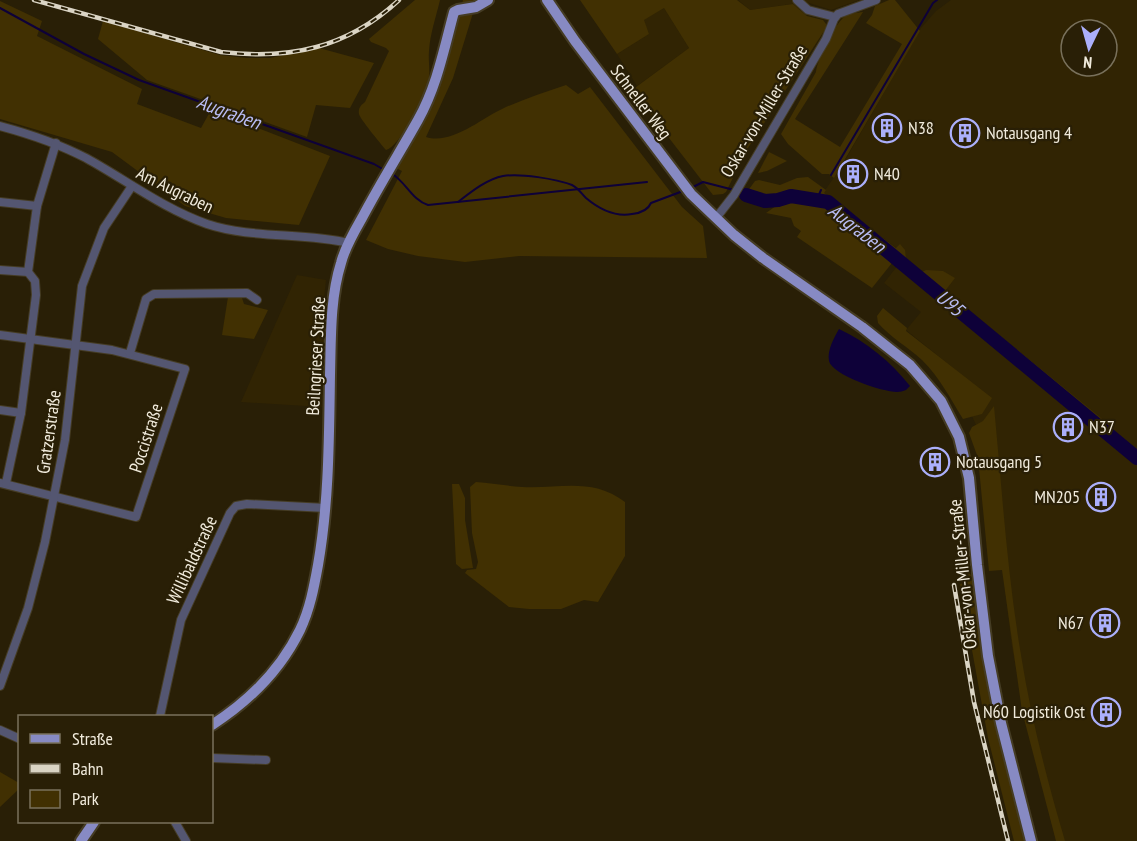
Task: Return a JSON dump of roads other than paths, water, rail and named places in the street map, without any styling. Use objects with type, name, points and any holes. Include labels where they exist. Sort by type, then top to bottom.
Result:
[{"type":"main road","name":"Beilngrieser Straße","points":[[213,724],[235,710],[254,693],[283,659],[300,629],[313,591],[326,507],[329,478],[332,328],[338,276],[349,243],[390,165],[419,118],[435,84],[454,12],[458,9],[476,7],[488,0]]},
{"type":"main road","name":"Schneller Weg","points":[[547,0],[556,16],[683,184],[716,218]]},
{"type":"main road","name":"Oskar-von-Miller-Straße","points":[[716,218],[763,258],[862,327],[910,365],[941,401],[952,422],[964,453],[969,478],[990,667],[1001,723],[1031,841]]},
{"type":"main road","points":[[81,841],[93,823]]},
{"type":"street","points":[[797,0],[808,10],[835,17],[840,12],[876,0]]},
{"type":"street","name":"Oskar-von-Miller-Straße","points":[[716,218],[736,191],[826,39],[835,17]]},
{"type":"street","name":"Am Augraben","points":[[0,126],[56,143],[85,157],[179,212],[207,224],[230,230],[315,237],[349,243]]},
{"type":"street","points":[[54,496],[3,483],[21,412],[31,339],[36,295],[34,281],[28,272],[37,206],[56,143]]},
{"type":"street","name":"Gratzerstraße","points":[[0,686],[28,608],[54,496],[65,440],[82,286],[104,228],[132,186]]},
{"type":"street","points":[[0,202],[37,206]]},
{"type":"street","points":[[0,270],[28,272]]},
{"type":"street","points":[[0,335],[130,353],[146,299],[154,294],[246,293],[257,300]]},
{"type":"street","name":"Poccistraße","points":[[54,496],[136,517],[185,369],[130,353]]},
{"type":"street","points":[[0,410],[21,412]]},
{"type":"street","name":"Willibaldstraße","points":[[160,715],[181,620],[230,513],[236,506],[248,504],[326,507]]},
{"type":"street","points":[[0,730],[18,738]]},
{"type":"street","points":[[213,758],[266,760]]},
{"type":"street","points":[[176,823],[186,841]]},
{"type":"waterway","points":[[831,175],[933,3],[937,0]]},
{"type":"waterway","name":"Augraben","points":[[0,8],[84,54],[139,80],[374,164],[386,171]]},
{"type":"waterway","name":"Augraben","points":[[391,173],[422,203],[428,205],[647,182]]},
{"type":"waterway","name":"Augraben","points":[[458,202],[485,183],[510,175],[538,177],[572,185],[596,206],[626,215],[641,212],[651,203],[683,191]]},
{"type":"waterway","name":"Augraben","points":[[691,188],[703,182],[734,190]]},
{"type":"waterway","points":[[817,199],[821,190]]},
{"type":"waterway","name":"Augraben","points":[[739,192],[765,201],[791,196],[828,202],[901,263]]},
{"type":"waterway","name":"Augraben","points":[[746,195],[765,201],[791,196],[828,202],[1137,458]]},
{"type":"waterway","name":"Augraben","points":[[917,277],[1114,440]]},
{"type":"railway","points":[[34,0],[221,52],[246,54],[294,52],[338,40],[359,30],[399,0]]},
{"type":"railway","points":[[954,585],[974,702],[1008,841]]},
{"type":"place","name":"N38","points":[[887,128]]},
{"type":"place","name":"Notausgang 4","points":[[965,133]]},
{"type":"place","name":"N40","points":[[853,174]]},
{"type":"place","name":"N37","points":[[1068,427]]},
{"type":"place","name":"Notausgang 5","points":[[935,462]]},
{"type":"place","name":"MN205","points":[[1101,497]]},
{"type":"place","name":"N67","points":[[1105,623]]},
{"type":"place","name":"N60 Logistik Ost","points":[[1106,712]]},
{"type":"water label","name":"U95","points":[[950,303]]}]
